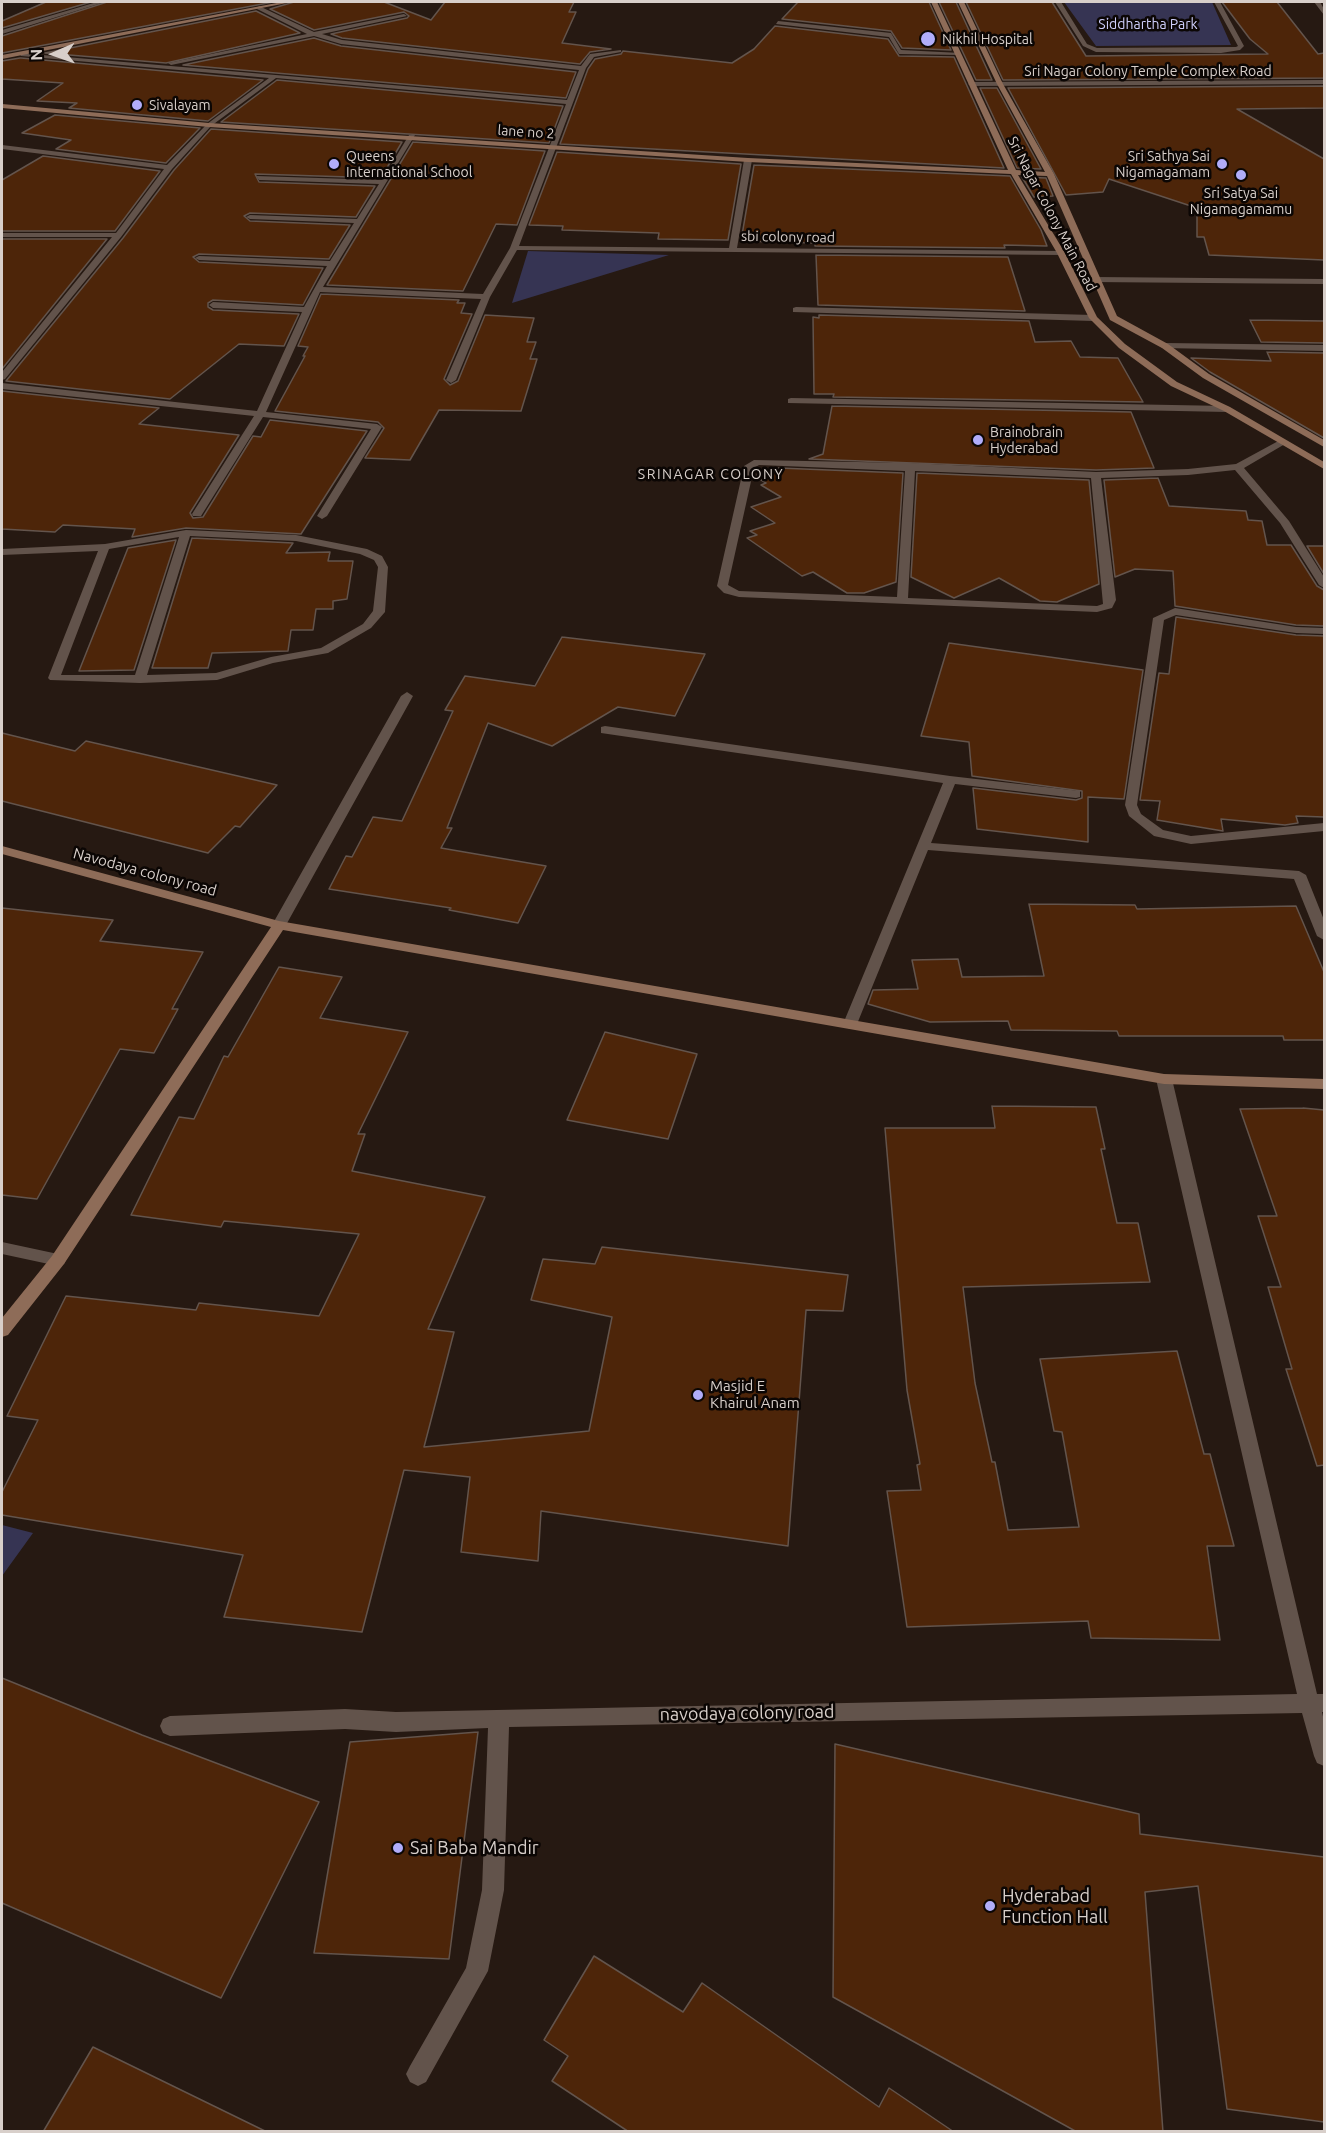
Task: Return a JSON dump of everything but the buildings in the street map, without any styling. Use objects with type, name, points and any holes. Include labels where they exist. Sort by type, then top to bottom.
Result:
[{"type":"main road","points":[[2,57],[289,2]]},
{"type":"main road","name":"Sri Nagar Colony Main Road","points":[[933,2],[1013,172],[1061,253],[1093,318],[1122,346],[1174,384],[1227,409],[1324,466]]},
{"type":"main road","name":"Sri Nagar Colony Main Road","points":[[961,2],[1000,84],[1050,174],[1113,318],[1165,346],[1206,376],[1324,444]]},
{"type":"main road","name":"lane no 2","points":[[2,106],[208,125],[748,160],[1050,174]]},
{"type":"main road","points":[[1174,384],[1206,376]]},
{"type":"main road","name":"Navodaya colony road","points":[[2,850],[279,925],[1164,1079],[1324,1084]]},
{"type":"main road","points":[[2,1330],[58,1260],[279,925]]},
{"type":"street","points":[[2,32],[102,2]]},
{"type":"street","points":[[1058,2],[1085,45],[1096,50],[1221,51],[1238,49],[1241,46],[1217,2]]},
{"type":"street","points":[[1317,2],[1324,14]]},
{"type":"street","points":[[259,8],[310,33],[341,42],[583,68]]},
{"type":"street","points":[[156,66],[310,33],[404,16]]},
{"type":"street","points":[[778,23],[891,35],[899,52],[958,53]]},
{"type":"street","points":[[451,380],[486,297],[514,248],[583,68],[592,55],[620,51]]},
{"type":"street","points":[[21,54],[571,102]]},
{"type":"street","points":[[2,377],[118,235],[169,167],[208,125],[275,76]]},
{"type":"street","name":"Sri Nagar Colony Temple Complex Road","points":[[971,84],[1324,82]]},
{"type":"street","points":[[197,514],[259,416],[317,289],[412,137]]},
{"type":"street","points":[[2,147],[169,167]]},
{"type":"street","points":[[733,249],[748,160]]},
{"type":"street","points":[[259,178],[383,182]]},
{"type":"street","points":[[250,217],[359,221]]},
{"type":"street","points":[[2,235],[118,235]]},
{"type":"street","name":"sbi colony road","points":[[514,248],[1061,253]]},
{"type":"street","points":[[199,258],[333,264]]},
{"type":"street","points":[[1095,280],[1324,282]]},
{"type":"street","points":[[317,289],[486,297]]},
{"type":"street","points":[[213,305],[308,310]]},
{"type":"street","points":[[796,310],[1093,318]]},
{"type":"street","points":[[1165,346],[1324,348]]},
{"type":"street","points":[[2,386],[259,416],[377,427],[322,516]]},
{"type":"street","points":[[791,402],[1227,409]]},
{"type":"street","points":[[1096,475],[1110,600],[1108,606],[1097,609],[739,594],[728,591],[722,586],[749,466],[757,462],[910,466],[1096,475],[1188,472],[1238,468],[1282,442]]},
{"type":"street","points":[[902,601],[910,466]]},
{"type":"street","points":[[1238,468],[1284,521],[1324,585]]},
{"type":"street","points":[[140,679],[186,533]]},
{"type":"street","points":[[2,552],[105,546],[186,533],[296,538],[363,551],[378,558],[383,567],[379,612],[367,626],[324,651],[271,660],[218,676],[140,679],[54,678],[105,546]]},
{"type":"street","points":[[1324,632],[1296,630],[1175,611],[1159,618],[1131,806],[1135,816],[1159,832],[1191,840],[1324,827]]},
{"type":"street","points":[[279,925],[407,696]]},
{"type":"street","points":[[605,730],[950,780],[1077,794]]},
{"type":"street","points":[[850,1024],[950,780]]},
{"type":"street","points":[[923,846],[1299,875],[1324,936]]},
{"type":"street","points":[[1164,1079],[1317,1703],[1324,1756]]},
{"type":"street","points":[[2,1248],[58,1260]]},
{"type":"street","name":"navodaya colony road","points":[[170,1726],[345,1719],[396,1722],[499,1718],[1317,1703]]},
{"type":"street","points":[[418,2074],[477,1971],[493,1890],[499,1718]]},
{"type":"green space","name":"Siddhartha Park","points":[[1064,2],[1212,2],[1231,45],[1096,46]]},
{"type":"green space","points":[[528,251],[669,255],[512,303]]},
{"type":"green space","points":[[2,1525],[33,1533],[2,1576]]},
{"type":"place","name":"Nikhil Hospital","points":[[928,39]]},
{"type":"place","name":"Sivalayam","points":[[137,105]]},
{"type":"place","name":"Queens International School","points":[[334,164]]},
{"type":"place","name":"Sri Sathya Sai Nigamagamam","points":[[1222,164]]},
{"type":"place","name":"Sri Satya Sai Nigamagamamu","points":[[1241,175]]},
{"type":"place","name":"Brainobrain Hyderabad","points":[[978,440]]},
{"type":"place","name":"Masjid E Khairul Anam","points":[[698,1395]]},
{"type":"place","name":"Sai Baba Mandir","points":[[398,1848]]},
{"type":"place","name":"Hyderabad Function Hall","points":[[990,1906]]},
{"type":"district","name":"SRINAGAR COLONY","points":[[711,474]]}]
